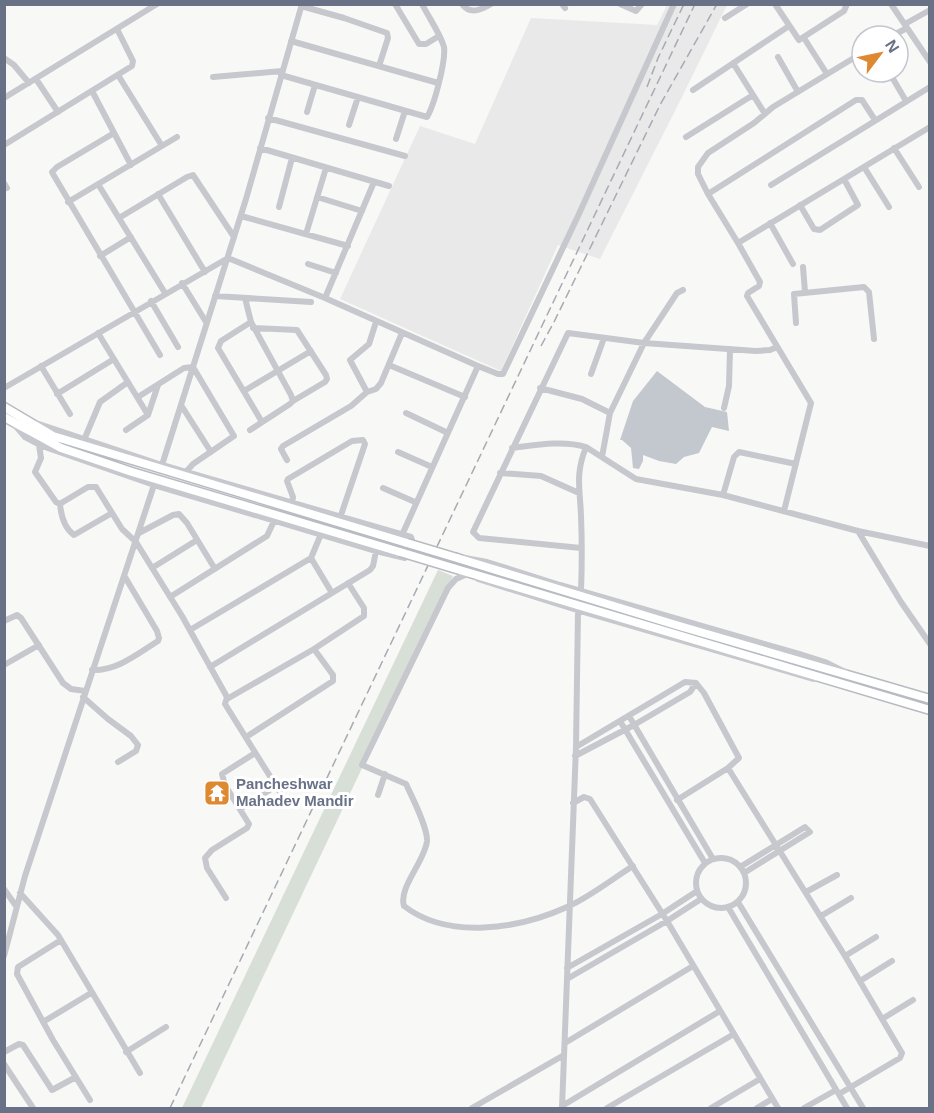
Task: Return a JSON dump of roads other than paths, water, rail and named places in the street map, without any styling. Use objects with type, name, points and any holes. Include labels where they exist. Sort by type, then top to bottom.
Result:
[{"type":"main road","points":[[4,407],[53,436],[404,539],[459,558],[930,699]]},
{"type":"main road","points":[[8,420],[61,447],[132,472],[930,710]]},
{"type":"street","points":[[4,99],[157,4]]},
{"type":"street","points":[[395,4],[419,44],[426,44],[439,36]]},
{"type":"street","points":[[213,77],[282,73],[315,85],[427,117],[438,83],[444,52],[439,36],[422,4]]},
{"type":"street","points":[[462,4],[464,8],[474,11],[482,10],[491,4]]},
{"type":"street","points":[[620,4],[636,11],[642,4]]},
{"type":"street","points":[[228,258],[501,375],[505,372],[674,4]]},
{"type":"street","points":[[725,18],[747,4]]},
{"type":"street","points":[[777,5],[798,39],[804,38],[844,11],[848,4]]},
{"type":"street","points":[[891,4],[905,24]]},
{"type":"street","points":[[162,465],[241,216],[301,5],[387,33],[388,38],[379,66]]},
{"type":"street","points":[[909,24],[930,9]]},
{"type":"street","points":[[693,90],[789,26]]},
{"type":"street","points":[[4,145],[134,64],[117,29]]},
{"type":"street","points":[[910,32],[929,58]]},
{"type":"street","points":[[804,38],[827,74]]},
{"type":"street","points":[[291,41],[438,83]]},
{"type":"street","points":[[778,57],[798,92]]},
{"type":"street","points":[[4,58],[14,65],[29,83]]},
{"type":"street","points":[[784,512],[812,403],[747,296],[760,284],[708,194],[698,174],[698,167],[708,153],[798,92],[850,60]]},
{"type":"street","points":[[733,63],[765,114]]},
{"type":"street","points":[[118,75],[162,146]]},
{"type":"street","points":[[36,78],[58,112]]},
{"type":"street","points":[[896,84],[906,101]]},
{"type":"street","points":[[307,112],[315,85]]},
{"type":"street","points":[[771,185],[930,87]]},
{"type":"street","points":[[92,92],[131,165]]},
{"type":"street","points":[[686,138],[753,95]]},
{"type":"street","points":[[349,125],[358,97]]},
{"type":"street","points":[[708,194],[856,100],[862,100],[875,120]]},
{"type":"street","points":[[396,139],[405,111]]},
{"type":"street","points":[[268,118],[405,156]]},
{"type":"street","points":[[738,243],[929,127]]},
{"type":"street","points":[[114,133],[52,172],[160,355]]},
{"type":"street","points":[[68,202],[177,137]]},
{"type":"street","points":[[260,148],[389,186]]},
{"type":"street","points":[[894,148],[919,188]]},
{"type":"street","points":[[279,207],[292,158]]},
{"type":"street","points":[[864,167],[889,207]]},
{"type":"street","points":[[306,234],[326,168]]},
{"type":"street","points":[[119,218],[193,175],[234,237]]},
{"type":"street","points":[[800,205],[814,229],[820,231],[858,205],[844,179]]},
{"type":"street","points":[[325,298],[374,182]]},
{"type":"street","points":[[98,184],[165,293]]},
{"type":"street","points":[[158,194],[205,272]]},
{"type":"street","points":[[317,197],[362,211]]},
{"type":"street","points":[[241,216],[348,246]]},
{"type":"street","points":[[770,224],[793,264]]},
{"type":"street","points":[[100,256],[131,237]]},
{"type":"street","points":[[4,388],[133,311],[228,258]]},
{"type":"street","points":[[308,264],[336,273]]},
{"type":"street","points":[[802,267],[806,292]]},
{"type":"street","points":[[182,283],[206,322]]},
{"type":"street","points":[[796,322],[794,296],[796,293],[859,286],[867,288],[874,339]]},
{"type":"street","points":[[602,457],[610,413],[644,343],[677,293],[683,290]]},
{"type":"street","points":[[215,296],[311,302]]},
{"type":"street","points":[[245,298],[252,325],[293,401]]},
{"type":"street","points":[[151,301],[178,347]]},
{"type":"street","points":[[367,392],[350,360],[369,344],[376,322]]},
{"type":"street","points":[[250,430],[327,379],[297,330],[252,325],[219,344],[220,352],[262,422]]},
{"type":"street","points":[[98,333],[148,415]]},
{"type":"street","points":[[287,460],[282,448],[351,406],[367,392],[376,389],[402,333]]},
{"type":"street","points":[[581,548],[475,536],[473,529],[568,333],[644,343],[730,349],[763,351],[777,347]]},
{"type":"street","points":[[591,374],[604,338]]},
{"type":"street","points":[[724,408],[729,386],[730,349]]},
{"type":"street","points":[[244,391],[311,351]]},
{"type":"street","points":[[57,394],[114,359]]},
{"type":"street","points":[[389,364],[465,397]]},
{"type":"street","points":[[41,366],[70,414]]},
{"type":"street","points":[[404,539],[415,502],[478,366]]},
{"type":"street","points":[[138,397],[184,368],[193,368]]},
{"type":"street","points":[[186,472],[193,464],[234,436],[193,368]]},
{"type":"street","points":[[84,440],[100,402],[128,382]]},
{"type":"street","points":[[126,430],[148,415],[158,384]]},
{"type":"street","points":[[540,388],[582,399],[610,413]]},
{"type":"street","points":[[181,405],[211,452]]},
{"type":"street","points":[[406,412],[448,433]]},
{"type":"street","points":[[8,420],[25,437],[39,445],[154,485],[405,558],[412,540],[411,537],[404,539],[162,465],[21,418]]},
{"type":"street","points":[[292,504],[288,479],[352,441],[363,440],[365,444],[340,518]]},
{"type":"street","points":[[512,448],[579,444],[636,479],[723,495],[858,531],[930,546]]},
{"type":"street","points":[[39,445],[41,458],[35,472],[60,504],[62,519],[70,532],[74,535],[112,513]]},
{"type":"street","points":[[580,591],[579,467],[586,447]]},
{"type":"street","points":[[398,452],[432,467]]},
{"type":"street","points":[[723,495],[734,458],[739,452],[796,464]]},
{"type":"street","points":[[500,473],[541,476],[579,493]]},
{"type":"street","points":[[5,951],[20,893],[154,485]]},
{"type":"street","points":[[60,504],[94,486],[98,489],[122,529],[136,542],[170,597],[227,699]]},
{"type":"street","points":[[383,488],[415,502]]},
{"type":"street","points":[[138,533],[179,514],[215,569]]},
{"type":"street","points":[[170,597],[267,536],[274,520]]},
{"type":"street","points":[[858,531],[900,602],[930,644]]},
{"type":"street","points":[[190,630],[310,558],[321,534]]},
{"type":"street","points":[[152,568],[197,540]]},
{"type":"street","points":[[210,667],[373,566],[376,550]]},
{"type":"street","points":[[310,558],[332,593]]},
{"type":"street","points":[[459,558],[481,560],[825,662],[849,675]]},
{"type":"street","points":[[633,866],[569,906],[512,924],[464,928],[439,924],[406,909],[402,900],[424,853],[428,839],[406,784],[362,765],[448,588],[460,571],[578,611],[805,677],[849,687]]},
{"type":"street","points":[[92,670],[102,671],[115,667],[158,641],[157,631],[124,577]]},
{"type":"street","points":[[286,801],[225,704],[227,699],[364,616],[364,608],[348,583]]},
{"type":"street","points":[[562,1107],[576,747],[578,611]]},
{"type":"street","points":[[4,621],[17,615],[21,618],[63,683],[84,694],[108,720],[131,736],[138,745],[136,751],[118,762]]},
{"type":"street","points":[[4,665],[39,645]]},
{"type":"street","points":[[246,737],[333,681],[333,675],[314,648]]},
{"type":"street","points":[[576,747],[685,682],[696,683],[704,693],[738,754],[739,760],[676,800]]},
{"type":"street","points":[[575,756],[690,692],[696,683]]},
{"type":"street","points":[[629,717],[676,800],[713,859]]},
{"type":"street","points":[[620,721],[705,863]]},
{"type":"street","points":[[226,898],[207,868],[205,858],[212,850],[247,828],[249,824],[225,785],[222,774],[255,753]]},
{"type":"street","points":[[728,768],[821,916],[902,1056],[850,1087],[804,1108]]},
{"type":"street","points":[[378,795],[385,774]]},
{"type":"street","points":[[240,809],[276,786]]},
{"type":"street","points":[[573,803],[584,797],[590,799],[667,921],[778,1108]]},
{"type":"street","points":[[807,827],[809,834],[742,870],[776,844],[807,827]]},
{"type":"street","points":[[728,858],[742,870],[746,886],[738,902],[728,907],[713,907],[701,899],[697,891],[696,876],[705,863],[713,859],[728,858]]},
{"type":"street","points":[[806,892],[837,875]]},
{"type":"street","points":[[4,889],[16,906]]},
{"type":"street","points":[[567,968],[662,914],[697,891]]},
{"type":"street","points":[[20,893],[50,924],[61,940],[140,1073]]},
{"type":"street","points":[[821,916],[851,898]]},
{"type":"street","points":[[567,979],[701,899]]},
{"type":"street","points":[[738,902],[863,1108]]},
{"type":"street","points":[[728,907],[847,1108]]},
{"type":"street","points":[[845,956],[876,937]]},
{"type":"street","points":[[61,940],[20,965],[17,974],[90,1100]]},
{"type":"street","points":[[860,981],[892,960]]},
{"type":"street","points":[[565,1043],[693,966]]},
{"type":"street","points":[[43,1022],[91,993]]},
{"type":"street","points":[[882,1019],[913,1000]]},
{"type":"street","points":[[562,1107],[720,1011]]},
{"type":"street","points":[[126,1052],[166,1027]]},
{"type":"street","points":[[607,1108],[734,1034]]},
{"type":"street","points":[[4,1052],[19,1044],[23,1045],[52,1090],[76,1077]]},
{"type":"street","points":[[472,1108],[564,1055]]},
{"type":"street","points":[[4,1064],[33,1108]]},
{"type":"street","points":[[711,1108],[760,1078]]},
{"type":"street","points":[[757,1108],[772,1099]]},
{"type":"railway","points":[[647,87],[684,4]]},
{"type":"railway","points":[[170,1108],[695,4]]},
{"type":"railway","points":[[541,346],[660,105],[717,4]]},
{"type":"place","name":"Pancheshwar Mahadev Mandir","points":[[217,793]]}]
